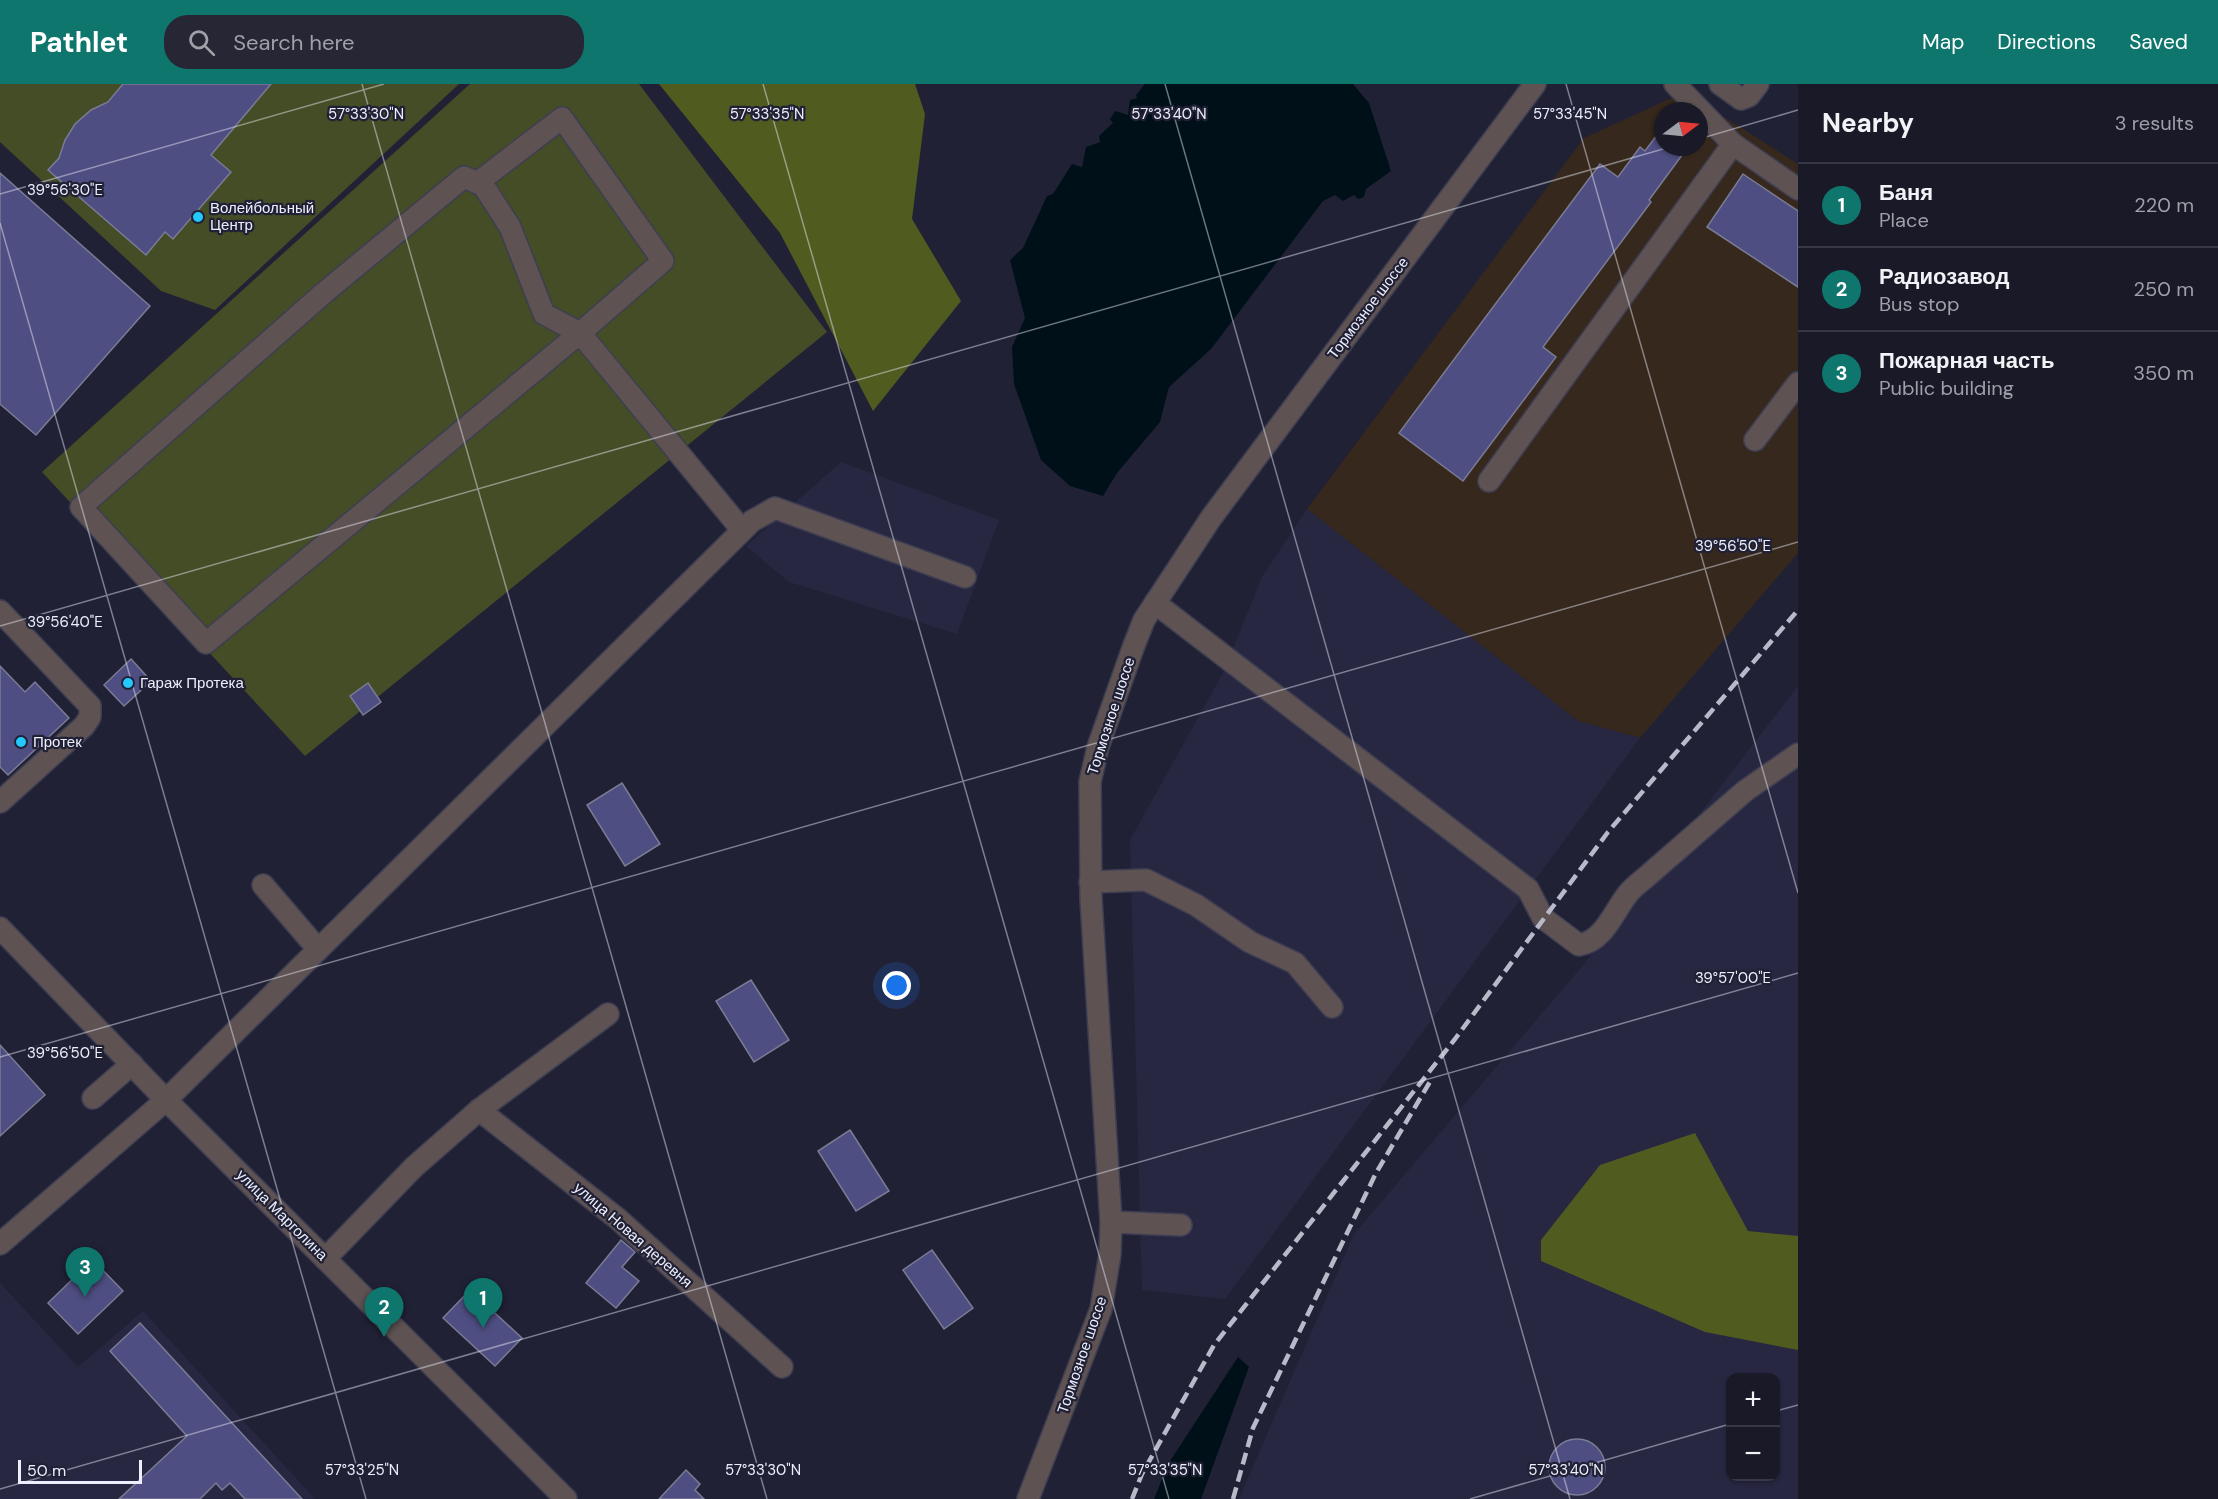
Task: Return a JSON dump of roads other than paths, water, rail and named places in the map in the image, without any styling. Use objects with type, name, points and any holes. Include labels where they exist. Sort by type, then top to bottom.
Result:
[{"type":"street","name":"Тормозное шоссе","points":[[1028,1499],[1101,1310],[1110,1254],[1111,1222],[1090,882],[1090,782],[1098,747],[1133,648],[1155,603],[1211,518],[1535,84]]},
{"type":"street","points":[[1675,84],[1733,144],[1798,189]]},
{"type":"street","points":[[1720,84],[1742,99],[1749,96],[1758,84]]},
{"type":"street","points":[[477,183],[562,118],[663,261],[580,333],[206,643],[81,507],[325,292],[464,177],[477,183],[483,185],[510,227],[544,314],[580,333],[742,530]]},
{"type":"street","points":[[1489,481],[1733,144]]},
{"type":"street","points":[[1755,440],[1798,383]]},
{"type":"street","points":[[0,1244],[166,1100],[317,948],[742,530],[765,512],[775,507],[965,578]]},
{"type":"street","points":[[1155,603],[1528,889],[1543,918],[1580,945],[1598,938],[1629,892],[1745,791],[1798,754]]},
{"type":"street","points":[[0,611],[90,706],[90,717],[0,802]]},
{"type":"street","points":[[1090,882],[1146,880],[1196,905],[1250,942],[1295,963],[1332,1007]]},
{"type":"street","points":[[263,885],[317,948]]},
{"type":"street","name":"улица Марголина","points":[[0,928],[166,1100],[566,1499]]},
{"type":"street","points":[[325,1259],[414,1167],[479,1110],[608,1014]]},
{"type":"street","points":[[93,1098],[132,1064]]},
{"type":"street","name":"улица Новая деревня","points":[[479,1110],[618,1219],[782,1367]]},
{"type":"street","points":[[1111,1222],[1181,1225]]},
{"type":"railway","points":[[1132,1499],[1142,1474],[1214,1345],[1455,1039],[1608,832],[1798,610]]},
{"type":"railway","points":[[1233,1499],[1253,1428],[1376,1173],[1431,1080]]},
{"type":"place","name":"Волейбольный Центр","points":[[198,217]]},
{"type":"place","name":"Гараж Протека","points":[[128,683]]},
{"type":"place","name":"Протек","points":[[21,742]]},
{"type":"place","name":"Пожарная часть","points":[[85,1297]]},
{"type":"place","name":"Баня","points":[[483,1328]]},
{"type":"place","name":"Радиозавод","points":[[384,1337]]}]
